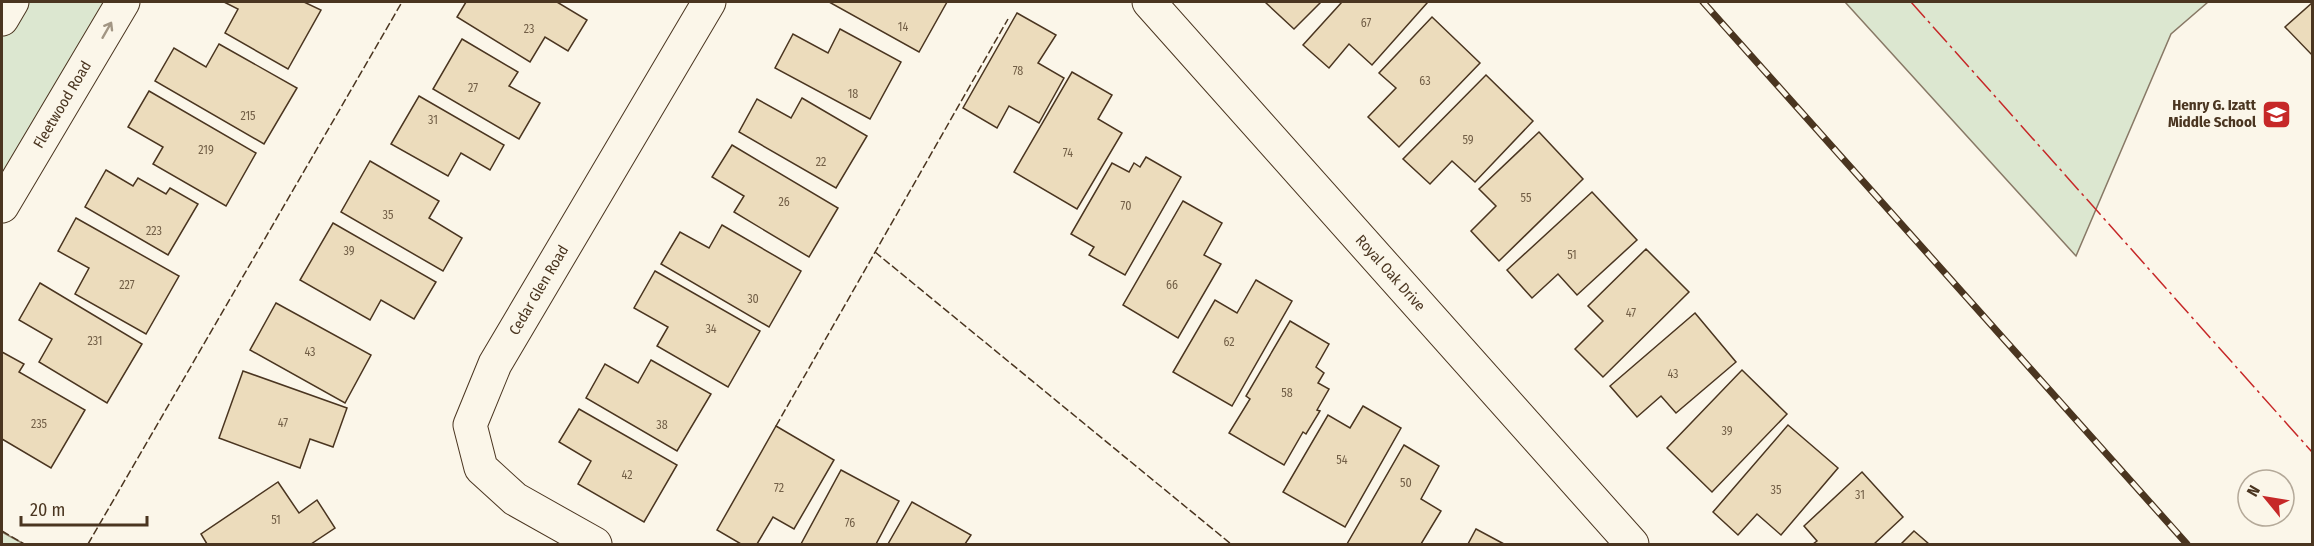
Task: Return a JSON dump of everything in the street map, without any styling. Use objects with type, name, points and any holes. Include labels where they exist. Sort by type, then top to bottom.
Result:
[{"type":"street","points":[[2,19],[12,2]]},
{"type":"street","name":"Fleetwood Road","points":[[2,206],[123,2]]},
{"type":"street","name":"Cedar Glen Road","points":[[595,544],[515,498],[481,468],[470,425],[495,364],[709,2]]},
{"type":"street","name":"Royal Oak Drive","points":[[1149,2],[1632,544]]},
{"type":"green space","points":[[2,2],[123,2],[2,206]]},
{"type":"green space","points":[[1845,2],[2208,2],[2171,34],[2076,256]]},
{"type":"green space","points":[[2,532],[24,544],[2,544]]},
{"type":"building","points":[[224,2],[304,2],[321,10],[288,69],[225,33],[238,9]]},
{"type":"building","points":[[466,2],[557,2],[587,20],[568,51],[545,37],[530,62],[457,17]]},
{"type":"building","points":[[829,2],[947,2],[919,52]]},
{"type":"building","points":[[1265,2],[1321,2],[1294,29]]},
{"type":"building","points":[[1342,2],[1427,3],[1372,65],[1349,44],[1329,68],[1303,45]]},
{"type":"building","points":[[2312,3],[2312,55],[2285,27]]},
{"type":"building","points":[[1017,13],[1056,35],[1038,63],[1064,78],[1039,123],[1009,106],[997,128],[963,108]]},
{"type":"building","points":[[1432,17],[1480,63],[1399,147],[1368,117],[1396,88],[1379,73]]},
{"type":"building","points":[[840,29],[901,62],[870,119],[775,68],[793,34],[828,53]]},
{"type":"building","points":[[462,39],[518,72],[509,86],[540,103],[519,139],[433,89]]},
{"type":"building","points":[[219,44],[297,88],[264,144],[155,81],[174,48],[206,67]]},
{"type":"building","points":[[1072,72],[1112,95],[1098,119],[1122,133],[1077,209],[1014,172]]},
{"type":"building","points":[[1486,75],[1533,121],[1475,182],[1452,161],[1430,184],[1403,159]]},
{"type":"building","points":[[149,91],[256,153],[226,206],[153,164],[163,147],[128,127]]},
{"type":"building","points":[[419,96],[504,145],[490,170],[461,153],[448,176],[391,144]]},
{"type":"building","points":[[802,98],[867,136],[836,188],[739,132],[757,99],[791,118]]},
{"type":"building","points":[[1539,132],[1583,179],[1499,261],[1471,231],[1496,206],[1479,189]]},
{"type":"building","points":[[732,145],[838,208],[809,257],[734,212],[744,196],[712,177]]},
{"type":"building","points":[[1146,157],[1181,177],[1125,275],[1089,255],[1094,247],[1071,234],[1112,163],[1129,172],[1134,163],[1140,167]]},
{"type":"building","points":[[370,161],[439,201],[429,218],[462,238],[443,271],[341,212]]},
{"type":"building","points":[[106,170],[133,186],[138,178],[166,194],[170,188],[198,204],[168,255],[85,207]]},
{"type":"building","points":[[1592,192],[1637,240],[1577,295],[1558,274],[1532,298],[1507,270]]},
{"type":"building","points":[[1183,201],[1222,223],[1204,255],[1221,264],[1178,338],[1123,305]]},
{"type":"building","points":[[76,218],[179,276],[146,334],[75,294],[89,268],[58,251]]},
{"type":"building","points":[[333,223],[436,282],[414,319],[381,300],[370,320],[300,280]]},
{"type":"building","points":[[722,225],[801,271],[769,327],[661,264],[680,232],[709,248]]},
{"type":"building","points":[[1646,249],[1689,292],[1603,377],[1575,349],[1603,321],[1588,306]]},
{"type":"building","points":[[655,271],[760,331],[728,387],[657,346],[668,327],[634,308]]},
{"type":"building","points":[[1256,280],[1292,301],[1232,406],[1173,372],[1215,300],[1237,313]]},
{"type":"building","points":[[40,283],[142,344],[107,403],[39,362],[52,339],[19,320]]},
{"type":"building","points":[[276,303],[371,355],[345,403],[250,350]]},
{"type":"building","points":[[1695,313],[1736,362],[1676,413],[1661,396],[1637,417],[1610,386]]},
{"type":"building","points":[[1290,321],[1329,344],[1316,367],[1324,373],[1318,383],[1329,389],[1317,410],[1320,411],[1306,434],[1303,432],[1284,465],[1229,433],[1250,399],[1246,396]]},
{"type":"building","points":[[2,352],[24,364],[19,372],[85,410],[51,468],[2,439]]},
{"type":"building","points":[[651,360],[711,394],[677,451],[586,398],[605,364],[638,383]]},
{"type":"building","points":[[1742,370],[1787,414],[1712,492],[1667,448]]},
{"type":"building","points":[[243,371],[347,408],[333,447],[310,439],[300,468],[219,438]]},
{"type":"building","points":[[1363,406],[1401,428],[1345,527],[1283,492],[1328,415],[1350,428]]},
{"type":"building","points":[[579,409],[677,465],[644,522],[578,484],[591,461],[559,442]]},
{"type":"building","points":[[1788,425],[1838,468],[1781,535],[1757,514],[1738,535],[1713,512]]},
{"type":"building","points":[[776,426],[834,460],[794,529],[773,517],[757,544],[741,544],[717,530]]},
{"type":"building","points":[[1404,445],[1439,466],[1421,499],[1441,511],[1421,544],[1347,544]]},
{"type":"building","points":[[841,470],[899,501],[876,544],[801,544]]},
{"type":"building","points":[[1862,472],[1903,517],[1874,544],[1813,544],[1817,541],[1804,526]]},
{"type":"building","points":[[278,482],[299,513],[317,500],[335,528],[311,544],[207,544],[201,534]]},
{"type":"building","points":[[912,502],[971,535],[965,544],[888,544]]},
{"type":"building","points":[[1476,529],[1504,544],[1468,544]]},
{"type":"building","points":[[1914,531],[1929,544],[1901,544]]},
{"type":"railway","points":[[1703,2],[2187,544]]},
{"type":"fence","points":[[88,544],[402,2]]},
{"type":"fence","points":[[776,426],[1008,19]]},
{"type":"fence","points":[[875,252],[1231,544]]},
{"type":"fence","points":[[2,531],[24,544]]},
{"type":"power","points":[[1911,2],[2312,452]]},
{"type":"place","name":"Henry G. Izatt Middle School","points":[[2277,114]]}]
